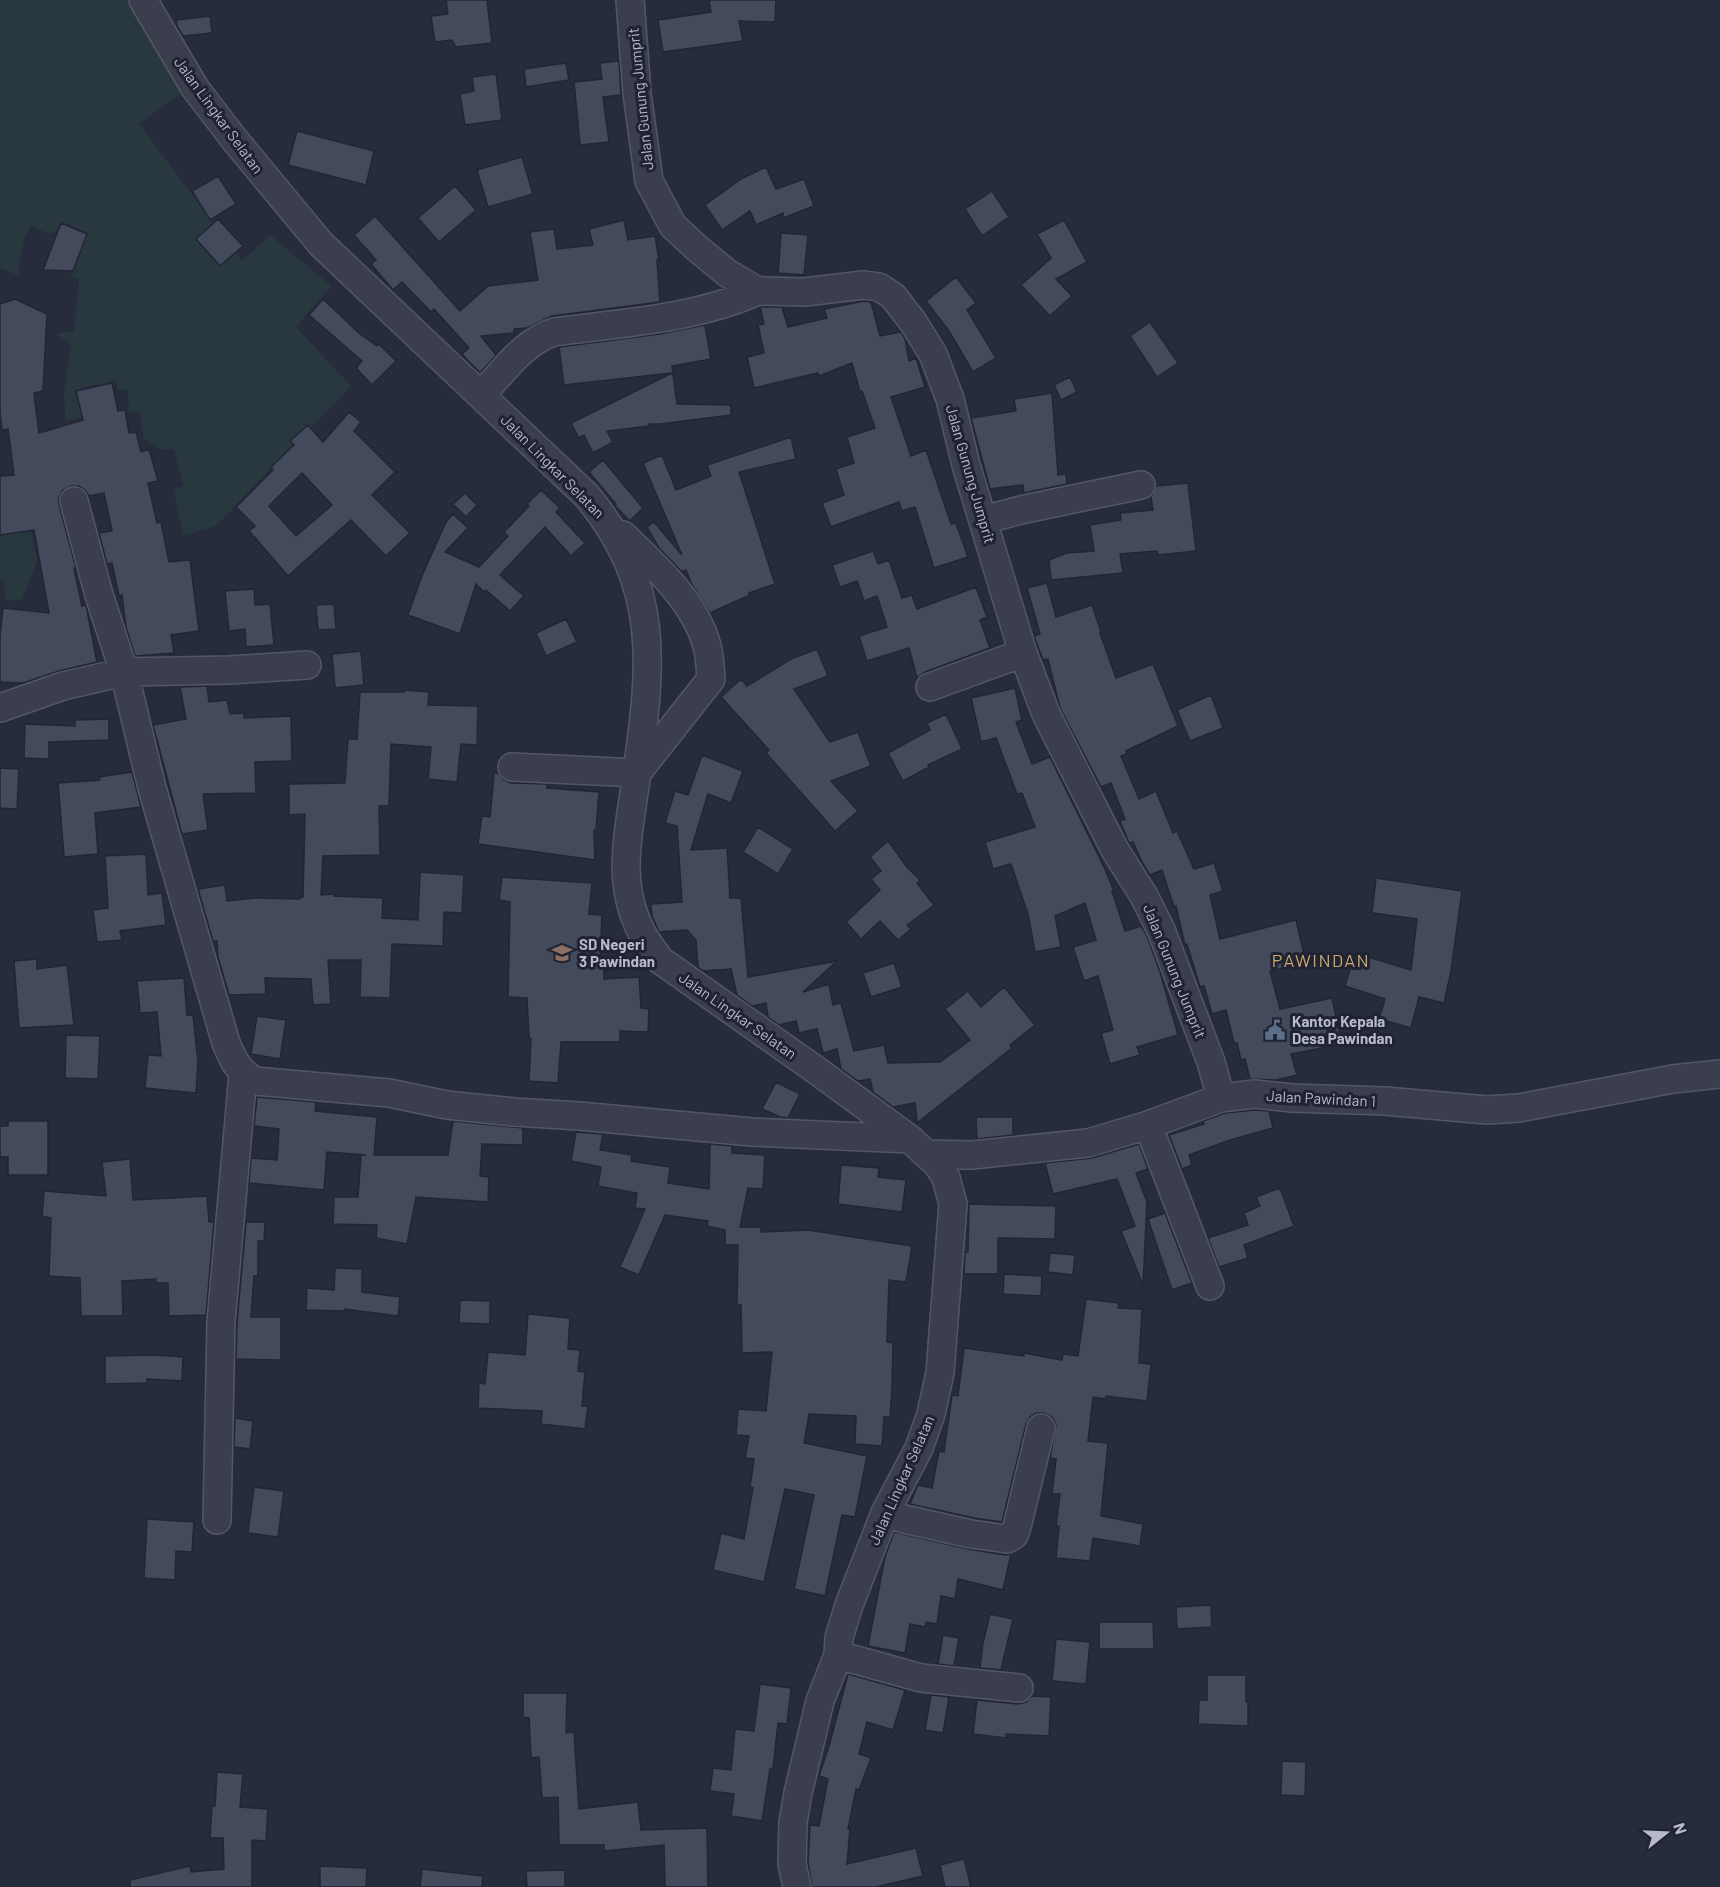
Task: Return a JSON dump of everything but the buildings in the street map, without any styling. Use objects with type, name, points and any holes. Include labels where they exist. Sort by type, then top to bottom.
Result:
[{"type":"street","name":"Jalan Lingkar Selatan","points":[[143,0],[195,88],[321,244],[586,496],[606,519],[623,547],[636,579],[645,615],[648,642],[648,673],[637,773],[626,841],[626,874],[632,908],[642,933],[660,960],[816,1070],[918,1147],[946,1178],[953,1204],[940,1373],[931,1414],[919,1448],[885,1513],[849,1605],[839,1638],[838,1655],[820,1701],[798,1793],[791,1846],[797,1887]]},
{"type":"street","name":"Jalan Gunung Jumprit","points":[[630,0],[637,93],[649,181],[673,226],[728,273],[758,291],[804,292],[864,285],[879,286],[893,296],[933,354],[950,399],[966,465],[1023,653],[1046,714],[1115,850],[1144,896],[1161,930],[1201,1035],[1221,1098]]},
{"type":"street","points":[[481,395],[539,337],[554,332],[662,318],[730,303],[758,291]]},
{"type":"street","points":[[983,520],[1141,485]]},
{"type":"street","points":[[74,501],[99,596],[124,672],[152,788],[226,1043],[243,1074],[221,1322],[217,1520]]},
{"type":"street","points":[[513,767],[637,773],[711,679],[707,646],[694,615],[664,575],[606,519]]},
{"type":"street","points":[[930,687],[1023,653]]},
{"type":"street","points":[[0,708],[63,686],[124,672],[230,670],[307,665]]},
{"type":"street","name":"Jalan Pawindan 1","points":[[243,1074],[255,1081],[389,1093],[447,1105],[918,1147],[972,1155],[1088,1143],[1148,1125],[1221,1098],[1255,1094],[1292,1098],[1384,1101],[1487,1110],[1519,1108],[1673,1079],[1720,1074]]},
{"type":"street","points":[[1148,1125],[1210,1286]]},
{"type":"street","points":[[885,1513],[927,1524],[1007,1539],[1014,1535],[1017,1527],[1041,1428]]},
{"type":"street","points":[[838,1655],[921,1678],[1019,1688]]},
{"type":"shaded area","points":[[0,0],[131,0],[184,91],[139,124],[242,261],[270,235],[331,286],[296,327],[351,386],[216,526],[183,536],[174,489],[184,486],[174,449],[162,450],[144,439],[139,411],[129,412],[128,390],[118,390],[116,380],[81,388],[87,417],[66,421],[64,396],[71,344],[56,334],[74,331],[79,279],[71,277],[88,233],[62,222],[57,230],[48,234],[31,225],[23,242],[18,275],[0,268]]},
{"type":"shaded area","points":[[31,532],[37,561],[22,599],[5,601],[4,581],[0,581],[0,535]]},
{"type":"place","name":"SD Negeri 3 Pawindan","points":[[562,953]]},
{"type":"place","name":"Kantor Kepala Desa Pawindan","points":[[1275,1030]]},
{"type":"district","name":"PAWINDAN","points":[[1321,960]]}]
